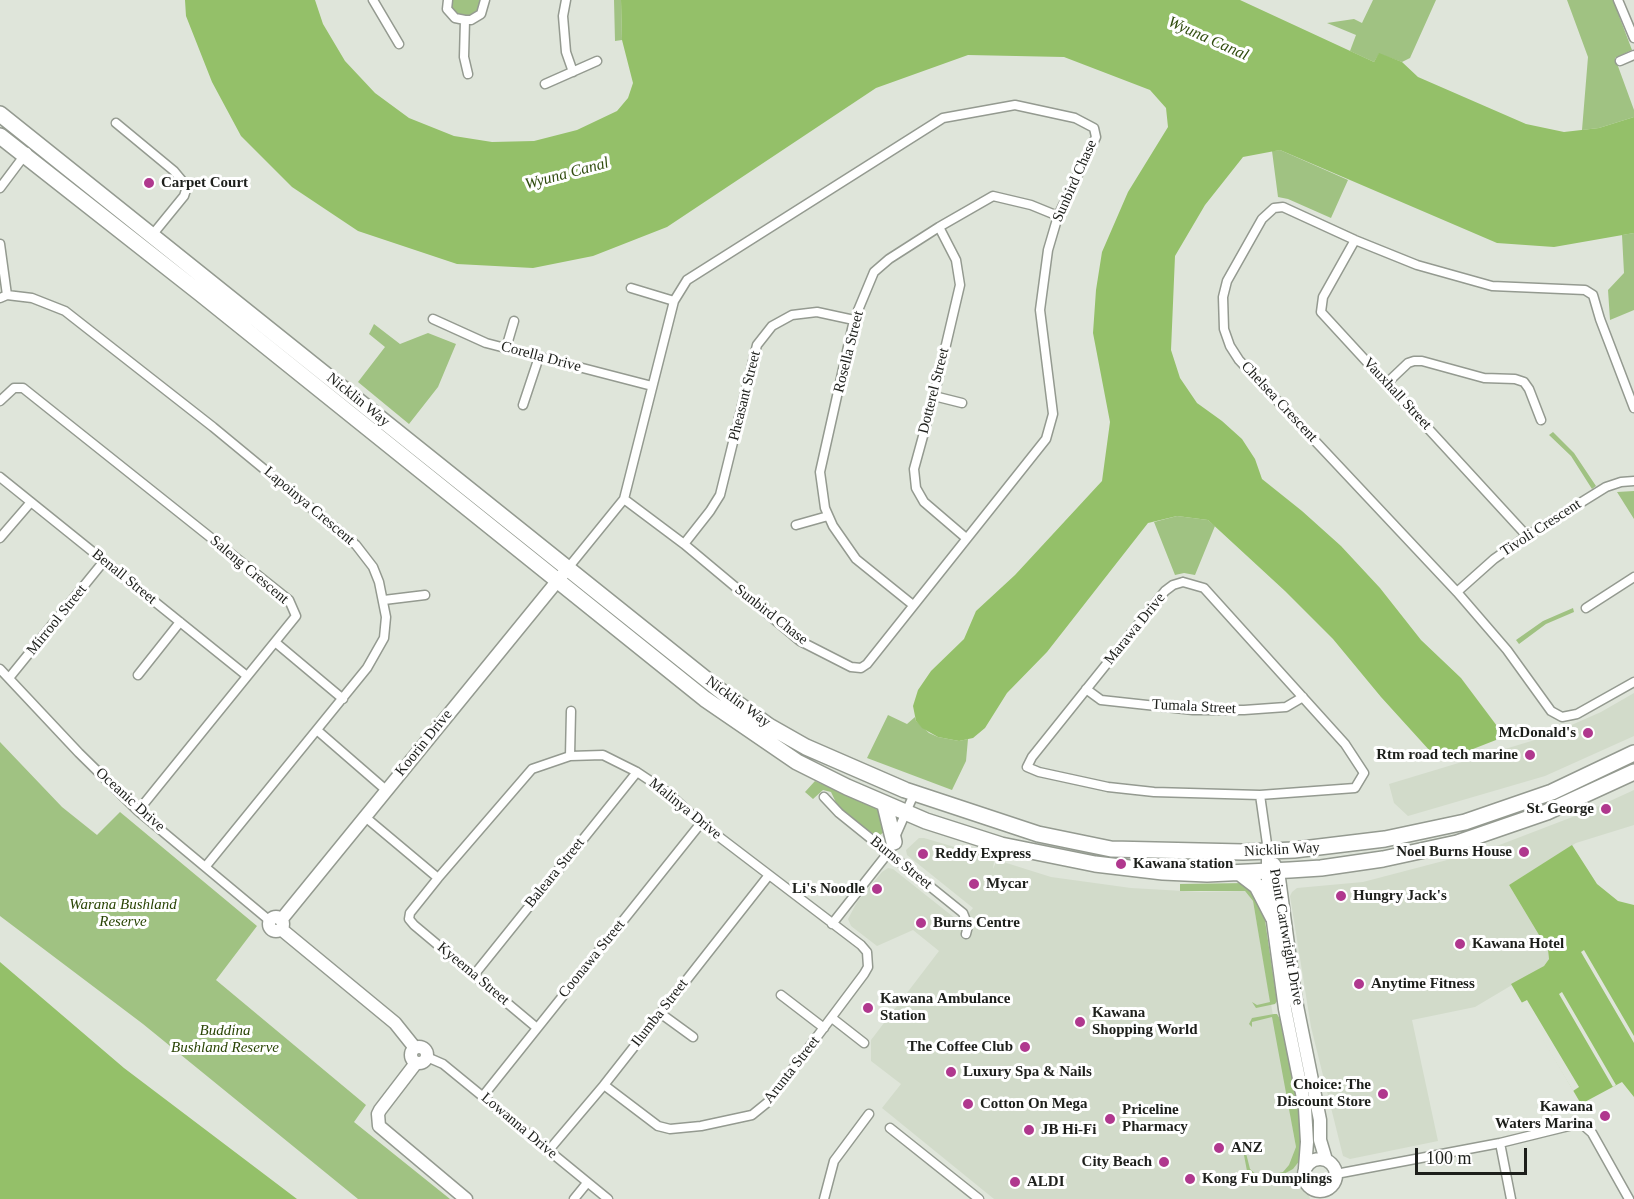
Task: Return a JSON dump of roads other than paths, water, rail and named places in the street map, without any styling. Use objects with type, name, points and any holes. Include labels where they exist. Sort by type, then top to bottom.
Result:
[{"type":"highway","name":"Nicklin Way","points":[[0,114],[153,234],[727,696],[769,726],[806,747],[914,794],[1038,834],[1096,846],[1146,851],[1268,851],[1322,848],[1385,840],[1465,822],[1523,803],[1570,784],[1634,753]]},
{"type":"highway","name":"Nicklin Way","points":[[0,136],[201,294],[705,699],[797,762],[885,805],[956,831],[1044,855],[1151,871],[1240,873],[1321,868],[1383,859],[1457,843],[1547,812],[1634,772]]},
{"type":"highway","points":[[885,805],[891,847]]},
{"type":"highway","points":[[1240,873],[1257,886],[1272,917]]},
{"type":"street","points":[[373,0],[399,44]]},
{"type":"street","points":[[448,0],[447,9],[455,18],[465,20],[471,20],[481,14],[485,0]]},
{"type":"street","points":[[566,0],[563,16],[566,52],[573,72]]},
{"type":"street","points":[[1618,0],[1634,38]]},
{"type":"street","points":[[465,20],[464,57],[468,74]]},
{"type":"street","points":[[1620,61],[1634,55]]},
{"type":"street","points":[[544,84],[597,61]]},
{"type":"street","name":"Sunbird Chase","points":[[568,568],[624,498],[674,301],[687,280],[943,118],[1015,105],[1075,118],[1094,128],[1096,137],[1058,216],[1048,250],[1040,310],[1053,414],[1050,428],[1039,449],[867,664],[861,668],[851,667],[800,641],[684,544],[624,498]]},
{"type":"street","points":[[116,123],[174,171],[184,183],[186,190],[184,196],[153,234]]},
{"type":"street","points":[[0,188],[34,142]]},
{"type":"street","name":"Rosella Street","points":[[913,605],[856,559],[825,508],[820,472],[854,320],[874,272],[889,259],[939,227],[993,196],[1032,205],[1058,216]]},
{"type":"street","name":"Chelsea Crescent","points":[[1634,408],[1593,295],[1584,290],[1492,286],[1417,265],[1283,207],[1274,208],[1262,219],[1227,281],[1223,297],[1224,329],[1230,346],[1239,360],[1457,592],[1507,650],[1556,715],[1562,717],[1577,714],[1634,682]]},
{"type":"street","points":[[788,214],[794,223]]},
{"type":"street","name":"Dotterel Street","points":[[939,227],[956,260],[960,285],[914,469],[916,488],[924,502],[966,538]]},
{"type":"street","name":"Vauxhall Street","points":[[1355,240],[1323,297],[1321,312],[1388,382],[1527,536]]},
{"type":"street","points":[[0,244],[4,297]]},
{"type":"street","points":[[631,288],[674,301]]},
{"type":"street","name":"Lapoinya Crescent","points":[[4,297],[32,298],[65,311],[213,427],[356,545],[373,567],[379,582],[386,617],[384,638],[367,668],[206,866]]},
{"type":"street","name":"Pheasant Street","points":[[684,544],[720,495],[757,345],[772,326],[792,315],[817,312],[854,320]]},
{"type":"street","name":"Corella Drive","points":[[433,319],[486,343],[652,386]]},
{"type":"street","points":[[507,348],[514,321]]},
{"type":"street","points":[[523,405],[539,357]]},
{"type":"street","points":[[1388,382],[1408,363],[1414,361],[1422,361],[1484,378],[1515,379],[1524,382],[1529,389],[1541,420]]},
{"type":"street","name":"Saleng Crescent","points":[[0,401],[14,388],[23,388],[289,600],[296,616],[138,811]]},
{"type":"street","points":[[934,396],[962,403]]},
{"type":"street","name":"Benall Street","points":[[0,477],[247,676]]},
{"type":"street","name":"Tivoli Crescent","points":[[1457,592],[1494,559],[1527,536],[1606,487],[1634,481]]},
{"type":"street","points":[[0,538],[30,502]]},
{"type":"street","points":[[796,525],[828,516]]},
{"type":"street","name":"Mirrool Street","points":[[9,678],[104,561]]},
{"type":"street","name":"Koorin Drive","points":[[277,923],[568,568]]},
{"type":"street","points":[[1586,608],[1634,577]]},
{"type":"street","name":"Marawa Drive","points":[[1183,582],[1204,588],[1345,744],[1364,773],[1355,788],[1260,795],[1154,792],[1108,787],[1039,772],[1027,767],[1032,757],[1086,689],[1165,591],[1183,582]]},
{"type":"street","points":[[384,600],[425,595]]},
{"type":"street","points":[[138,675],[180,622]]},
{"type":"street","points":[[275,642],[343,699]]},
{"type":"street","name":"Oceanic Drive","points":[[0,669],[79,753],[138,811],[277,923],[395,1023],[415,1048],[411,1055],[412,1059],[422,1060]]},
{"type":"street","name":"Tumala Street","points":[[1086,689],[1101,700],[1193,710],[1286,707],[1303,697]]},
{"type":"street","points":[[570,756],[571,711]]},
{"type":"street","points":[[318,731],[386,789]]},
{"type":"street","name":"Malinya Drive","points":[[409,919],[410,913],[438,878],[531,769],[570,756],[603,755],[637,772],[667,792],[701,823],[832,924]]},
{"type":"street","name":"Baleara Street","points":[[474,975],[637,772]]},
{"type":"street","points":[[832,924],[891,847],[914,794]]},
{"type":"street","points":[[1260,795],[1268,851]]},
{"type":"street","name":"Burns Street","points":[[824,797],[839,813],[891,847],[963,913],[968,926],[966,934]]},
{"type":"street","points":[[364,816],[438,878]]},
{"type":"street","name":"Coonawa Street","points":[[483,1096],[701,823]]},
{"type":"street","name":"Point Cartwright Drive","points":[[1268,851],[1320,1120],[1320,1140],[1326,1160]]},
{"type":"street","name":"Point Cartwright Drive","points":[[1273,871],[1272,917],[1285,1009],[1305,1108],[1307,1142],[1305,1168]]},
{"type":"street","name":"Ilumba Street","points":[[549,1150],[769,875]]},
{"type":"street","name":"Kyeema Street","points":[[409,919],[537,1028]]},
{"type":"street","name":"Arunta Street","points":[[604,1084],[658,1126],[670,1129],[737,1119],[752,1114],[768,1102],[868,967],[867,952],[832,924]]},
{"type":"street","points":[[781,995],[824,1028]]},
{"type":"street","points":[[660,1012],[693,1037]]},
{"type":"street","points":[[832,1018],[864,1043]]},
{"type":"street","points":[[422,1060],[380,1110],[379,1126],[466,1199]]},
{"type":"street","name":"Lowanna Drive","points":[[422,1060],[444,1064],[608,1199]]},
{"type":"street","points":[[824,1199],[834,1161],[868,1114]]},
{"type":"street","points":[[1336,1174],[1500,1143],[1577,1124],[1583,1125],[1592,1133],[1629,1199]]},
{"type":"street","points":[[890,1128],[979,1199]]},
{"type":"street","points":[[1500,1143],[1511,1199]]},
{"type":"street","points":[[1314,1160],[1326,1160],[1335,1168],[1335,1182],[1330,1194],[1318,1192],[1314,1194],[1304,1179],[1305,1168],[1314,1160]]},
{"type":"street","points":[[574,1199],[588,1183]]},
{"type":"water","name":"Wyuna Canal","points":[[185,0],[315,0],[323,24],[345,61],[375,93],[409,118],[454,136],[492,142],[534,141],[577,130],[617,111],[628,98],[633,83],[622,40],[621,0],[1240,0],[1374,62],[1379,53],[1402,62],[1418,77],[1526,124],[1564,132],[1599,128],[1634,117],[1634,233],[1554,247],[1497,243],[1280,150],[1243,157],[1205,205],[1175,256],[1171,350],[1180,378],[1197,403],[1242,439],[1255,459],[1262,479],[1341,546],[1380,588],[1421,640],[1461,678],[1497,726],[1496,740],[1450,758],[1430,751],[1333,639],[1285,591],[1208,520],[1177,516],[1148,523],[1047,652],[1007,693],[985,728],[973,738],[959,741],[938,737],[922,728],[916,721],[913,706],[918,690],[931,671],[964,639],[976,611],[1015,575],[1102,481],[1110,422],[1093,333],[1096,290],[1102,252],[1128,192],[1168,127],[1166,108],[1150,90],[1064,57],[968,55],[876,88],[667,227],[593,256],[533,268],[457,264],[358,231],[292,187],[241,136],[212,82],[186,16]]},
{"type":"water","points":[[1572,845],[1597,884],[1618,901],[1634,905],[1634,1097],[1622,1082],[1581,1104],[1511,984],[1544,966],[1549,959],[1548,950],[1509,885]]},
{"type":"water","points":[[0,962],[124,1068],[297,1199],[0,1199]]},
{"type":"place","name":"Carpet Court","points":[[149,183]]},
{"type":"place","name":"McDonald's","points":[[1588,733]]},
{"type":"place","name":"Rtm road tech marine","points":[[1530,755]]},
{"type":"place","name":"St. George","points":[[1606,809]]},
{"type":"place","name":"Noel Burns House","points":[[1524,852]]},
{"type":"place","name":"Reddy Express","points":[[923,854]]},
{"type":"place","name":"Kawana station","points":[[1121,864]]},
{"type":"place","name":"Mycar","points":[[974,884]]},
{"type":"place","name":"Li's Noodle","points":[[877,889]]},
{"type":"place","name":"Hungry Jack's","points":[[1341,896]]},
{"type":"place","name":"Burns Centre","points":[[921,923]]},
{"type":"place","name":"Kawana Hotel","points":[[1460,944]]},
{"type":"place","name":"Anytime Fitness","points":[[1359,984]]},
{"type":"place","name":"Kawana Ambulance Station","points":[[868,1008]]},
{"type":"place","name":"Kawana Shopping World","points":[[1080,1022]]},
{"type":"place","name":"The Coffee Club","points":[[1025,1047]]},
{"type":"place","name":"Luxury Spa & Nails","points":[[951,1072]]},
{"type":"place","name":"Choice: The Discount Store","points":[[1383,1094]]},
{"type":"place","name":"Cotton On Mega","points":[[968,1104]]},
{"type":"place","name":"Kawana Waters Marina","points":[[1605,1116]]},
{"type":"place","name":"Priceline Pharmacy","points":[[1110,1119]]},
{"type":"place","name":"JB Hi-Fi","points":[[1029,1130]]},
{"type":"place","name":"ANZ","points":[[1219,1148]]},
{"type":"place","name":"City Beach","points":[[1164,1162]]},
{"type":"place","name":"Kong Fu Dumplings","points":[[1190,1179]]},
{"type":"place","name":"ALDI","points":[[1015,1182]]},
{"type":"park label","name":"Warana Bushland Reserve","points":[[123,914]]},
{"type":"park label","name":"Buddina Bushland Reserve","points":[[225,1040]]}]
